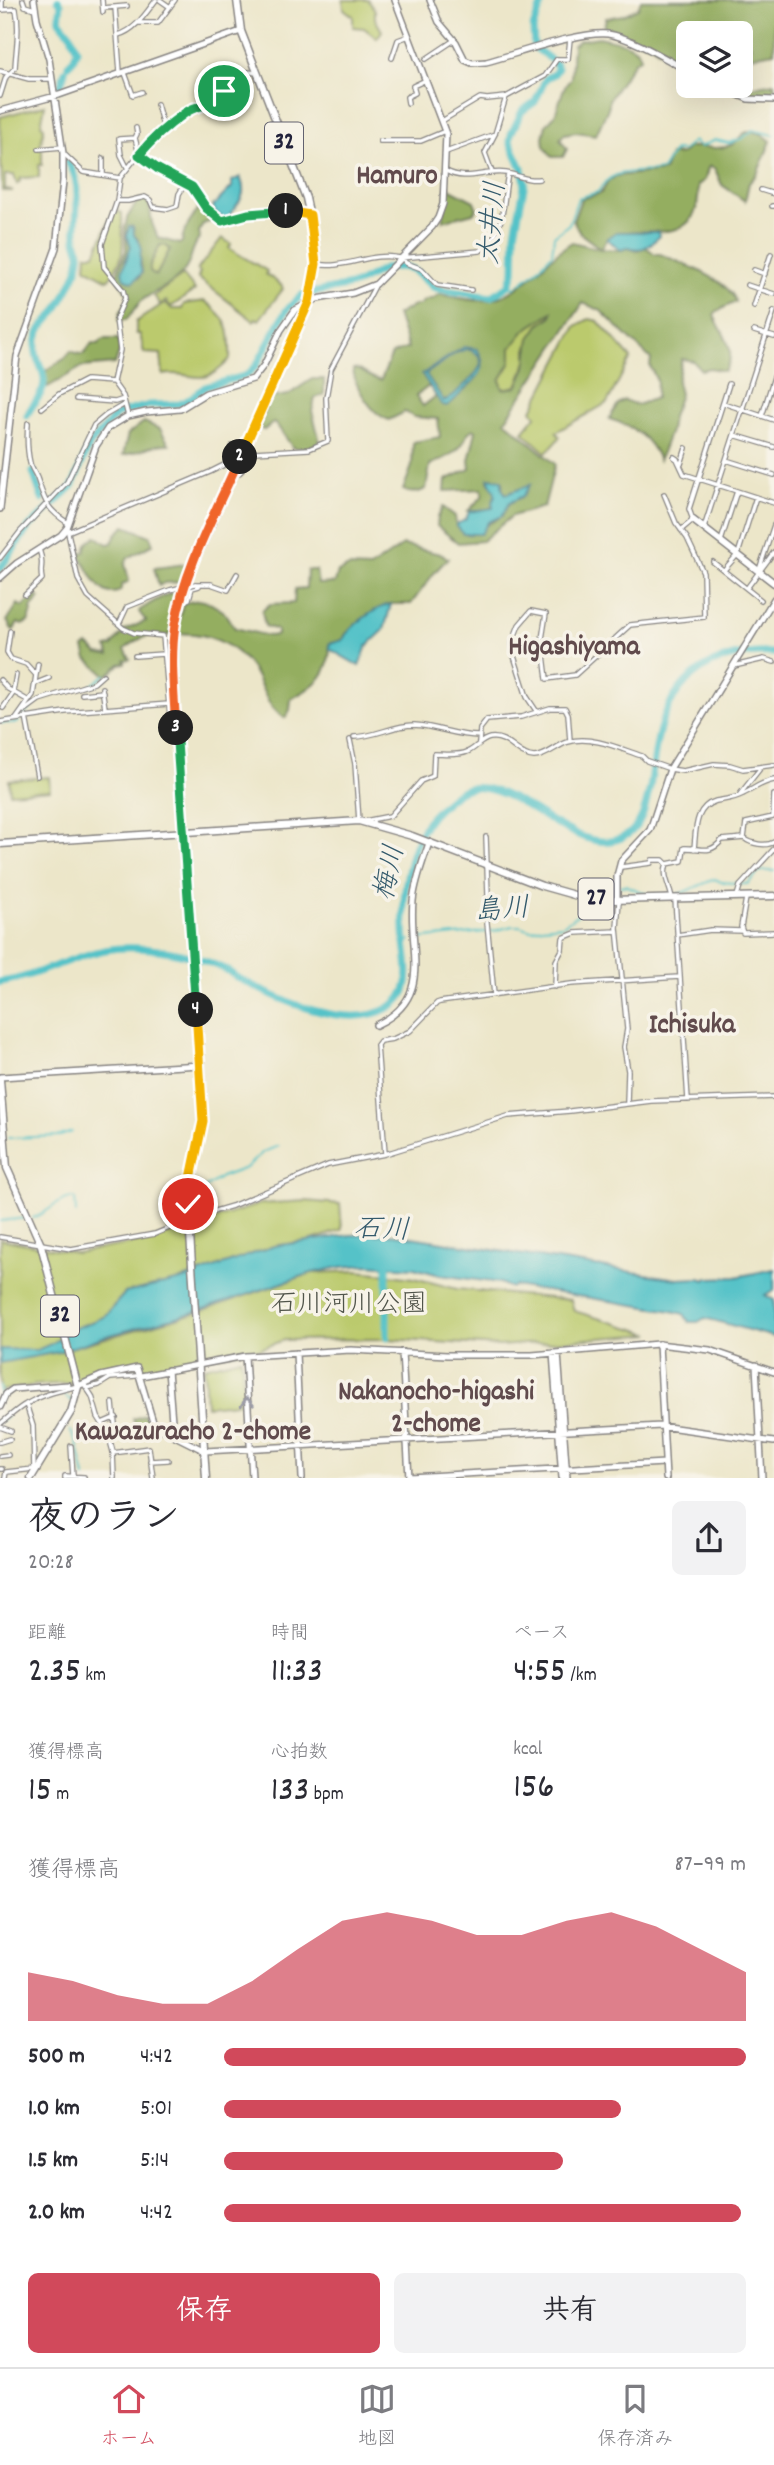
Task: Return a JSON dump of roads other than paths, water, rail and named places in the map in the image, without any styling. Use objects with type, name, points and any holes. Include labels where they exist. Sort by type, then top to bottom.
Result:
[{"type":"main road","name":"32","points":[[206,1478],[190,1222],[190,1183],[203,1121],[173,645],[180,602],[201,545],[309,299],[316,264],[306,198],[241,31],[237,0]]},
{"type":"main road","points":[[694,520],[774,583]]},
{"type":"main road","name":"27","points":[[0,844],[361,821],[412,836],[563,893],[598,900],[774,896]]},
{"type":"main road","name":"32","points":[[0,1079],[7,1168],[42,1247],[82,1385]]},
{"type":"main road","points":[[33,1473],[73,1408],[82,1385]]},
{"type":"street","points":[[2,0],[2,10],[25,6],[35,9]]},
{"type":"street","points":[[23,0],[25,6]]},
{"type":"street","points":[[0,509],[17,356],[56,248],[63,181],[63,150],[49,59],[34,0]]},
{"type":"street","points":[[102,0],[103,10],[127,6]]},
{"type":"street","points":[[118,35],[137,23],[158,0],[170,7]]},
{"type":"street","points":[[137,23],[158,23],[175,0]]},
{"type":"street","points":[[29,423],[27,438],[30,463],[40,493],[52,511],[68,525],[70,531],[228,463],[232,446],[238,445],[253,452],[301,450],[328,441],[326,398],[331,369],[376,284],[432,227],[443,204],[445,131],[395,0]]},
{"type":"street","points":[[430,0],[439,22],[454,40],[465,60],[472,63],[486,62],[590,34],[608,34],[620,37],[676,65]]},
{"type":"street","points":[[115,7],[118,67],[133,95],[142,92]]},
{"type":"street","points":[[0,96],[6,77],[15,68],[19,28],[16,9]]},
{"type":"street","points":[[0,111],[55,97],[241,31]]},
{"type":"street","points":[[392,58],[398,40],[409,36]]},
{"type":"street","points":[[442,121],[480,98],[506,97],[545,76],[555,62],[568,59],[570,39]]},
{"type":"street","points":[[426,59],[454,40]]},
{"type":"street","points":[[127,415],[125,402],[113,382],[120,350],[116,319],[125,298],[123,290],[104,267],[102,244],[117,201],[120,178],[151,139],[185,113],[216,102],[224,91],[230,70],[257,73]]},
{"type":"street","points":[[0,71],[29,79],[52,79]]},
{"type":"street","points":[[408,103],[407,97],[415,93],[413,86],[426,80]]},
{"type":"street","points":[[492,172],[485,153],[495,134],[506,97]]},
{"type":"street","points":[[746,98],[774,100]]},
{"type":"street","points":[[157,103],[164,130]]},
{"type":"street","points":[[136,128],[135,138],[139,154],[158,169],[192,187],[206,208],[222,221],[279,210],[310,215]]},
{"type":"street","points":[[380,141],[421,141],[445,131]]},
{"type":"street","points":[[446,152],[495,134]]},
{"type":"street","points":[[127,167],[121,155],[119,139],[135,138]]},
{"type":"street","points":[[39,149],[63,150],[79,170],[120,178]]},
{"type":"street","points":[[103,158],[103,174]]},
{"type":"street","points":[[446,170],[461,177],[492,172],[528,181],[539,179]]},
{"type":"street","points":[[401,259],[484,249],[500,226],[508,174]]},
{"type":"street","points":[[117,201],[145,197],[153,207],[169,209],[177,206],[185,184]]},
{"type":"street","points":[[761,190],[774,193]]},
{"type":"street","points":[[754,306],[771,254]]},
{"type":"street","points":[[316,264],[331,266],[376,256],[391,256],[422,269],[437,285],[471,290]]},
{"type":"street","points":[[754,270],[765,274]]},
{"type":"street","points":[[0,578],[16,563],[61,535],[68,525],[96,446],[108,428],[127,415],[180,410],[206,393],[253,379],[264,365],[281,330],[295,310],[309,299],[353,293],[376,284]]},
{"type":"street","points":[[747,285],[774,294]]},
{"type":"street","points":[[704,528],[774,311]]},
{"type":"street","points":[[754,331],[774,337]]},
{"type":"street","points":[[762,416],[774,377]]},
{"type":"street","points":[[42,408],[58,394],[86,380],[113,382]]},
{"type":"street","points":[[681,530],[694,520],[689,509],[729,384]]},
{"type":"street","points":[[76,399],[125,402]]},
{"type":"street","points":[[0,558],[72,475],[94,425],[125,402]]},
{"type":"street","points":[[723,403],[774,420]]},
{"type":"street","points":[[734,435],[774,447]]},
{"type":"street","points":[[681,466],[686,448]]},
{"type":"street","points":[[235,467],[239,472],[253,452]]},
{"type":"street","points":[[674,457],[684,474],[774,503]]},
{"type":"street","points":[[726,460],[774,475]]},
{"type":"street","points":[[721,541],[737,491]]},
{"type":"street","points":[[537,712],[527,697],[512,643],[519,625],[530,611],[546,614],[542,639],[547,679],[575,675],[630,625],[704,617],[703,572],[664,494]]},
{"type":"street","points":[[724,570],[738,554],[757,497]]},
{"type":"street","points":[[68,525],[75,569],[84,592],[102,612],[134,633],[163,636],[171,719],[176,720]]},
{"type":"street","points":[[759,571],[774,525]]},
{"type":"street","points":[[25,595],[42,579],[40,570],[43,561],[39,550]]},
{"type":"street","points":[[747,588],[774,552]]},
{"type":"street","points":[[713,562],[761,600]]},
{"type":"street","points":[[119,624],[127,607],[170,590],[195,584],[207,584],[228,590],[237,573]]},
{"type":"street","points":[[180,602],[187,600],[192,588],[207,584]]},
{"type":"street","points":[[627,1103],[628,1071],[624,1047],[627,1030],[617,931],[619,867],[625,856],[650,830],[670,769],[774,599]]},
{"type":"street","points":[[10,631],[6,654],[11,659],[26,664],[36,675]]},
{"type":"street","points":[[135,656],[163,654]]},
{"type":"street","points":[[733,664],[764,659],[774,662]]},
{"type":"street","points":[[23,712],[29,701],[38,664]]},
{"type":"street","points":[[15,720],[46,697],[94,683],[103,675]]},
{"type":"street","points":[[3,708],[14,692],[15,676]]},
{"type":"street","points":[[34,684],[48,678]]},
{"type":"street","points":[[0,680],[29,701]]},
{"type":"street","points":[[82,694],[103,690],[105,708]]},
{"type":"street","points":[[0,722],[105,708],[169,704]]},
{"type":"street","points":[[479,743],[483,723],[487,720],[521,717],[550,708],[565,709],[568,713],[570,741]]},
{"type":"street","points":[[26,717],[37,776]]},
{"type":"street","points":[[479,736],[453,734],[414,725],[352,738],[361,821],[390,816],[421,781],[433,776],[434,754],[465,753],[487,738],[496,738],[535,757],[570,741],[589,740],[642,756],[649,762],[670,769],[684,771],[715,764],[743,769],[760,769],[774,765]]},
{"type":"street","points":[[736,798],[760,769]]},
{"type":"street","points":[[694,849],[696,822],[701,810],[711,803],[736,798],[760,783],[774,780]]},
{"type":"street","points":[[744,838],[746,822],[773,817],[774,794]]},
{"type":"street","points":[[486,837],[488,895],[485,902],[494,995]]},
{"type":"street","points":[[667,864],[682,861],[684,848],[709,850],[722,840],[744,838],[748,842],[767,845],[774,842]]},
{"type":"street","points":[[376,1026],[389,1019],[403,1006],[413,988],[416,967],[413,902],[428,842]]},
{"type":"street","points":[[737,897],[740,886],[774,849]]},
{"type":"street","points":[[619,867],[651,863],[652,860],[663,860],[667,864]]},
{"type":"street","points":[[667,864],[666,881],[673,898],[677,935],[688,1100]]},
{"type":"street","points":[[743,931],[741,927],[746,896]]},
{"type":"street","points":[[677,935],[711,930],[774,932]]},
{"type":"street","points":[[555,987],[556,961],[562,950],[563,938],[575,933],[617,931]]},
{"type":"street","points":[[384,1154],[377,1051],[380,1041],[393,1039],[410,1031],[437,1003],[555,987],[679,977]]},
{"type":"street","points":[[0,1079],[200,1065]]},
{"type":"street","points":[[0,1237],[42,1247],[71,1249],[155,1234],[232,1206],[328,1165],[384,1154],[508,1116],[627,1103],[774,1097]]},
{"type":"street","points":[[138,1376],[245,1356],[358,1350],[485,1356],[659,1344],[710,1350],[774,1372]]},
{"type":"street","points":[[659,1344],[666,1478]]},
{"type":"street","points":[[402,1352],[409,1477],[665,1463]]},
{"type":"street","points":[[296,1353],[302,1478]]},
{"type":"street","points":[[556,1353],[564,1478]]},
{"type":"street","points":[[245,1356],[251,1478]]},
{"type":"street","points":[[756,1365],[762,1478]]},
{"type":"street","points":[[11,1431],[0,1425],[26,1404],[101,1376],[137,1368],[153,1422],[161,1429],[205,1451],[663,1426],[774,1442]]},
{"type":"street","points":[[168,1370],[173,1434]]},
{"type":"street","points":[[0,1407],[6,1394],[13,1390],[82,1385]]},
{"type":"street","points":[[82,1385],[108,1433],[113,1453],[114,1478]]},
{"type":"street","points":[[113,1403],[116,1435]]},
{"type":"street","points":[[5,1478],[6,1472],[33,1473],[33,1426],[26,1404]]},
{"type":"street","points":[[102,1423],[116,1417]]},
{"type":"street","points":[[0,1442],[10,1439]]},
{"type":"street","points":[[71,1446],[73,1476]]},
{"type":"street","points":[[113,1453],[149,1448],[153,1478]]},
{"type":"street","points":[[0,1456],[8,1455]]},
{"type":"street","points":[[73,1459],[79,1457]]},
{"type":"street","points":[[150,1461],[168,1460]]},
{"type":"street","points":[[65,1478],[84,1477]]},
{"type":"water","points":[[240,177],[242,195],[227,219],[216,213],[213,206],[232,187],[232,181]]},
{"type":"water","points":[[129,226],[133,227],[134,235],[141,245],[142,273],[133,282],[124,278],[122,272],[131,246],[127,237]]},
{"type":"water","points":[[616,232],[658,232],[659,236],[646,247],[621,250],[607,239]]},
{"type":"water","points":[[464,347],[477,349],[483,362],[477,378],[446,406],[441,404],[422,374]],"holes":[[[467,349],[480,357],[480,367],[472,378],[444,401],[426,374],[456,353]]]},
{"type":"water","points":[[488,478],[502,480],[502,489],[506,494],[530,485],[523,496],[509,503],[502,516],[488,522],[481,534],[463,534],[456,525],[466,519],[469,512],[493,508],[495,492]]},
{"type":"water","points":[[391,604],[384,630],[367,646],[359,666],[330,649],[329,644],[343,640],[364,618]]},
{"type":"water","points":[[392,1234],[677,1279],[736,1277],[774,1269],[774,1290],[765,1295],[774,1300],[774,1337],[705,1318],[698,1322],[689,1322],[684,1314],[672,1311],[515,1286],[511,1288],[500,1283],[440,1275],[414,1268],[366,1265],[312,1273],[195,1312],[59,1352],[0,1363],[0,1349],[37,1350],[53,1343],[68,1331],[104,1317],[125,1293],[181,1280],[274,1246],[350,1235]]},
{"type":"waterway","points":[[58,0],[61,4],[59,20],[71,35],[77,50],[68,65]]},
{"type":"waterway","name":"太井川","points":[[0,569],[29,527],[72,487],[90,444],[117,414],[150,405],[180,404],[205,387],[247,375],[256,366],[287,309],[302,295],[356,284],[386,268],[400,267],[412,269],[439,289],[491,297],[509,285],[514,272],[515,233],[525,182],[522,168],[510,142],[511,134],[522,111],[535,102],[546,78],[558,68],[534,47],[533,28],[543,0]]},
{"type":"waterway","points":[[60,88],[65,71]]},
{"type":"waterway","points":[[509,285],[514,288],[552,254],[554,236],[569,224],[578,198],[598,192],[610,178],[625,173],[661,170],[676,150],[683,151],[693,141],[700,147],[715,140],[729,143],[743,138],[753,130],[774,135]]},
{"type":"waterway","points":[[27,416],[44,383],[36,351],[38,336],[66,294],[80,259],[76,241],[77,189],[67,162]]},
{"type":"waterway","points":[[33,472],[42,499]]},
{"type":"waterway","name":"梅川","points":[[0,982],[27,976],[105,950],[147,949],[206,961],[274,996],[334,1015],[372,1014],[388,1008],[400,998],[407,983],[404,915],[405,887],[411,859],[427,822],[448,801],[465,789],[488,789],[508,796],[570,831],[590,839],[609,841],[627,835],[637,825],[643,813],[662,722],[680,689],[692,676],[720,660],[737,655],[774,653]]},
{"type":"waterway","points":[[91,686],[105,675]]},
{"type":"waterway","points":[[22,716],[31,708]]},
{"type":"waterway","points":[[1,723],[19,721]]},
{"type":"waterway","name":"島川","points":[[620,886],[625,885],[649,895],[677,895],[715,879],[747,884],[760,871],[774,871]]},
{"type":"waterway","name":"島川","points":[[598,896],[615,888]]},
{"type":"waterway","name":"島川","points":[[416,939],[494,931],[512,926],[531,930],[563,925],[595,902]]},
{"type":"waterway","name":"島川","points":[[405,943],[410,940]]},
{"type":"waterway","points":[[8,1138],[60,1136],[72,1132]]},
{"type":"waterway","points":[[263,1152],[279,1146]]},
{"type":"waterway","points":[[196,1194],[221,1177],[246,1168],[262,1153]]},
{"type":"waterway","points":[[33,1218],[62,1201],[73,1198]]},
{"type":"waterway","points":[[75,1198],[76,1213]]},
{"type":"waterway","points":[[162,1205],[184,1201]]},
{"type":"waterway","points":[[0,1221],[26,1218]]},
{"type":"waterway","name":"石川","points":[[387,1257],[387,1337]]},
{"type":"waterway","points":[[0,1386],[1,1399]]},
{"type":"waterway","points":[[62,1391],[72,1401]]},
{"type":"waterway","points":[[0,1421],[7,1416]]},
{"type":"waterway","points":[[70,1430],[77,1443],[85,1477]]},
{"type":"district","name":"Hamuro","points":[[397,178]]},
{"type":"district","name":"Higashiyama","points":[[574,649]]},
{"type":"district","name":"Ichisuka","points":[[692,1027]]},
{"type":"district","name":"Nakanocho-higashi 2-chome","points":[[436,1410]]},
{"type":"district","name":"Kawazuracho 2-chome","points":[[193,1434]]},
{"type":"park label","name":"石川河川公園","points":[[349,1305]]}]
